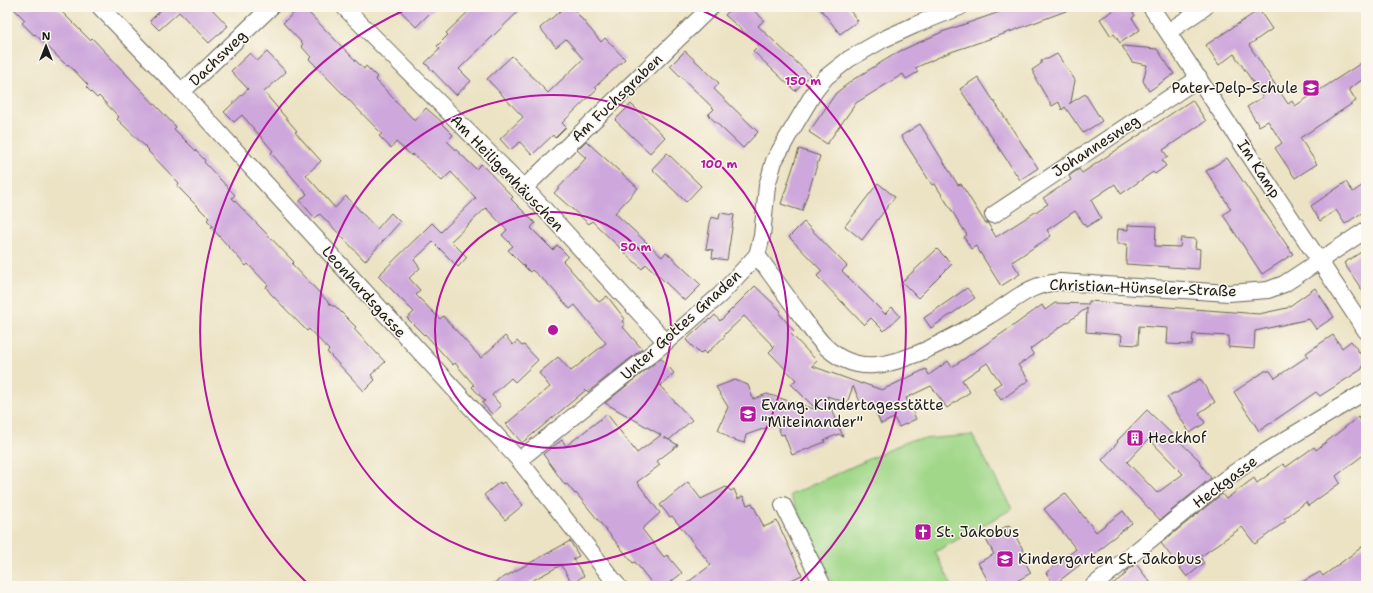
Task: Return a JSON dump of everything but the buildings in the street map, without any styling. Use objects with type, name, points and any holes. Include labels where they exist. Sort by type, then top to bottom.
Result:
[{"type":"street","name":"Leonhardsgasse","points":[[100,7],[182,92],[519,460],[618,586]]},
{"type":"street","name":"Dachsweg","points":[[182,92],[271,7]]},
{"type":"street","name":"Am Heiligenhäuschen","points":[[344,7],[524,188],[666,342]]},
{"type":"street","name":"Am Fuchsgraben","points":[[524,188],[711,7]]},
{"type":"street","points":[[757,256],[762,236],[767,186],[774,161],[814,91],[826,77],[849,59],[884,39],[960,7]]},
{"type":"street","name":"Im Kamp","points":[[1151,7],[1366,331]]},
{"type":"street","points":[[1168,32],[1205,7]]},
{"type":"street","name":"Johannesweg","points":[[993,215],[1199,78]]},
{"type":"street","name":"Christian-Hünseler-Straße","points":[[757,256],[823,344],[850,362],[867,365],[882,365],[905,359],[941,343],[992,315],[1030,289],[1040,285],[1060,282],[1229,294],[1268,290],[1284,284],[1366,230]]},
{"type":"street","name":"Unter Gottes Gnaden","points":[[519,460],[666,342],[720,294],[757,256]]},
{"type":"street","name":"Heckgasse","points":[[1093,586],[1252,460],[1366,391]]},
{"type":"street","points":[[783,505],[824,586]]},
{"type":"green space","points":[[972,435],[1012,509],[935,552],[952,586],[834,586],[790,495],[911,440]]},
{"type":"place","name":"Pater-Delp-Schule","points":[[1311,88]]},
{"type":"place","name":"Evang. Kindertagesstätte \"Miteinander\"","points":[[748,414]]},
{"type":"place","name":"Heckhof","points":[[1135,438]]},
{"type":"place","name":"St. Jakobus","points":[[923,532]]},
{"type":"place","name":"Kindergarten St. Jakobus","points":[[1005,559]]}]
